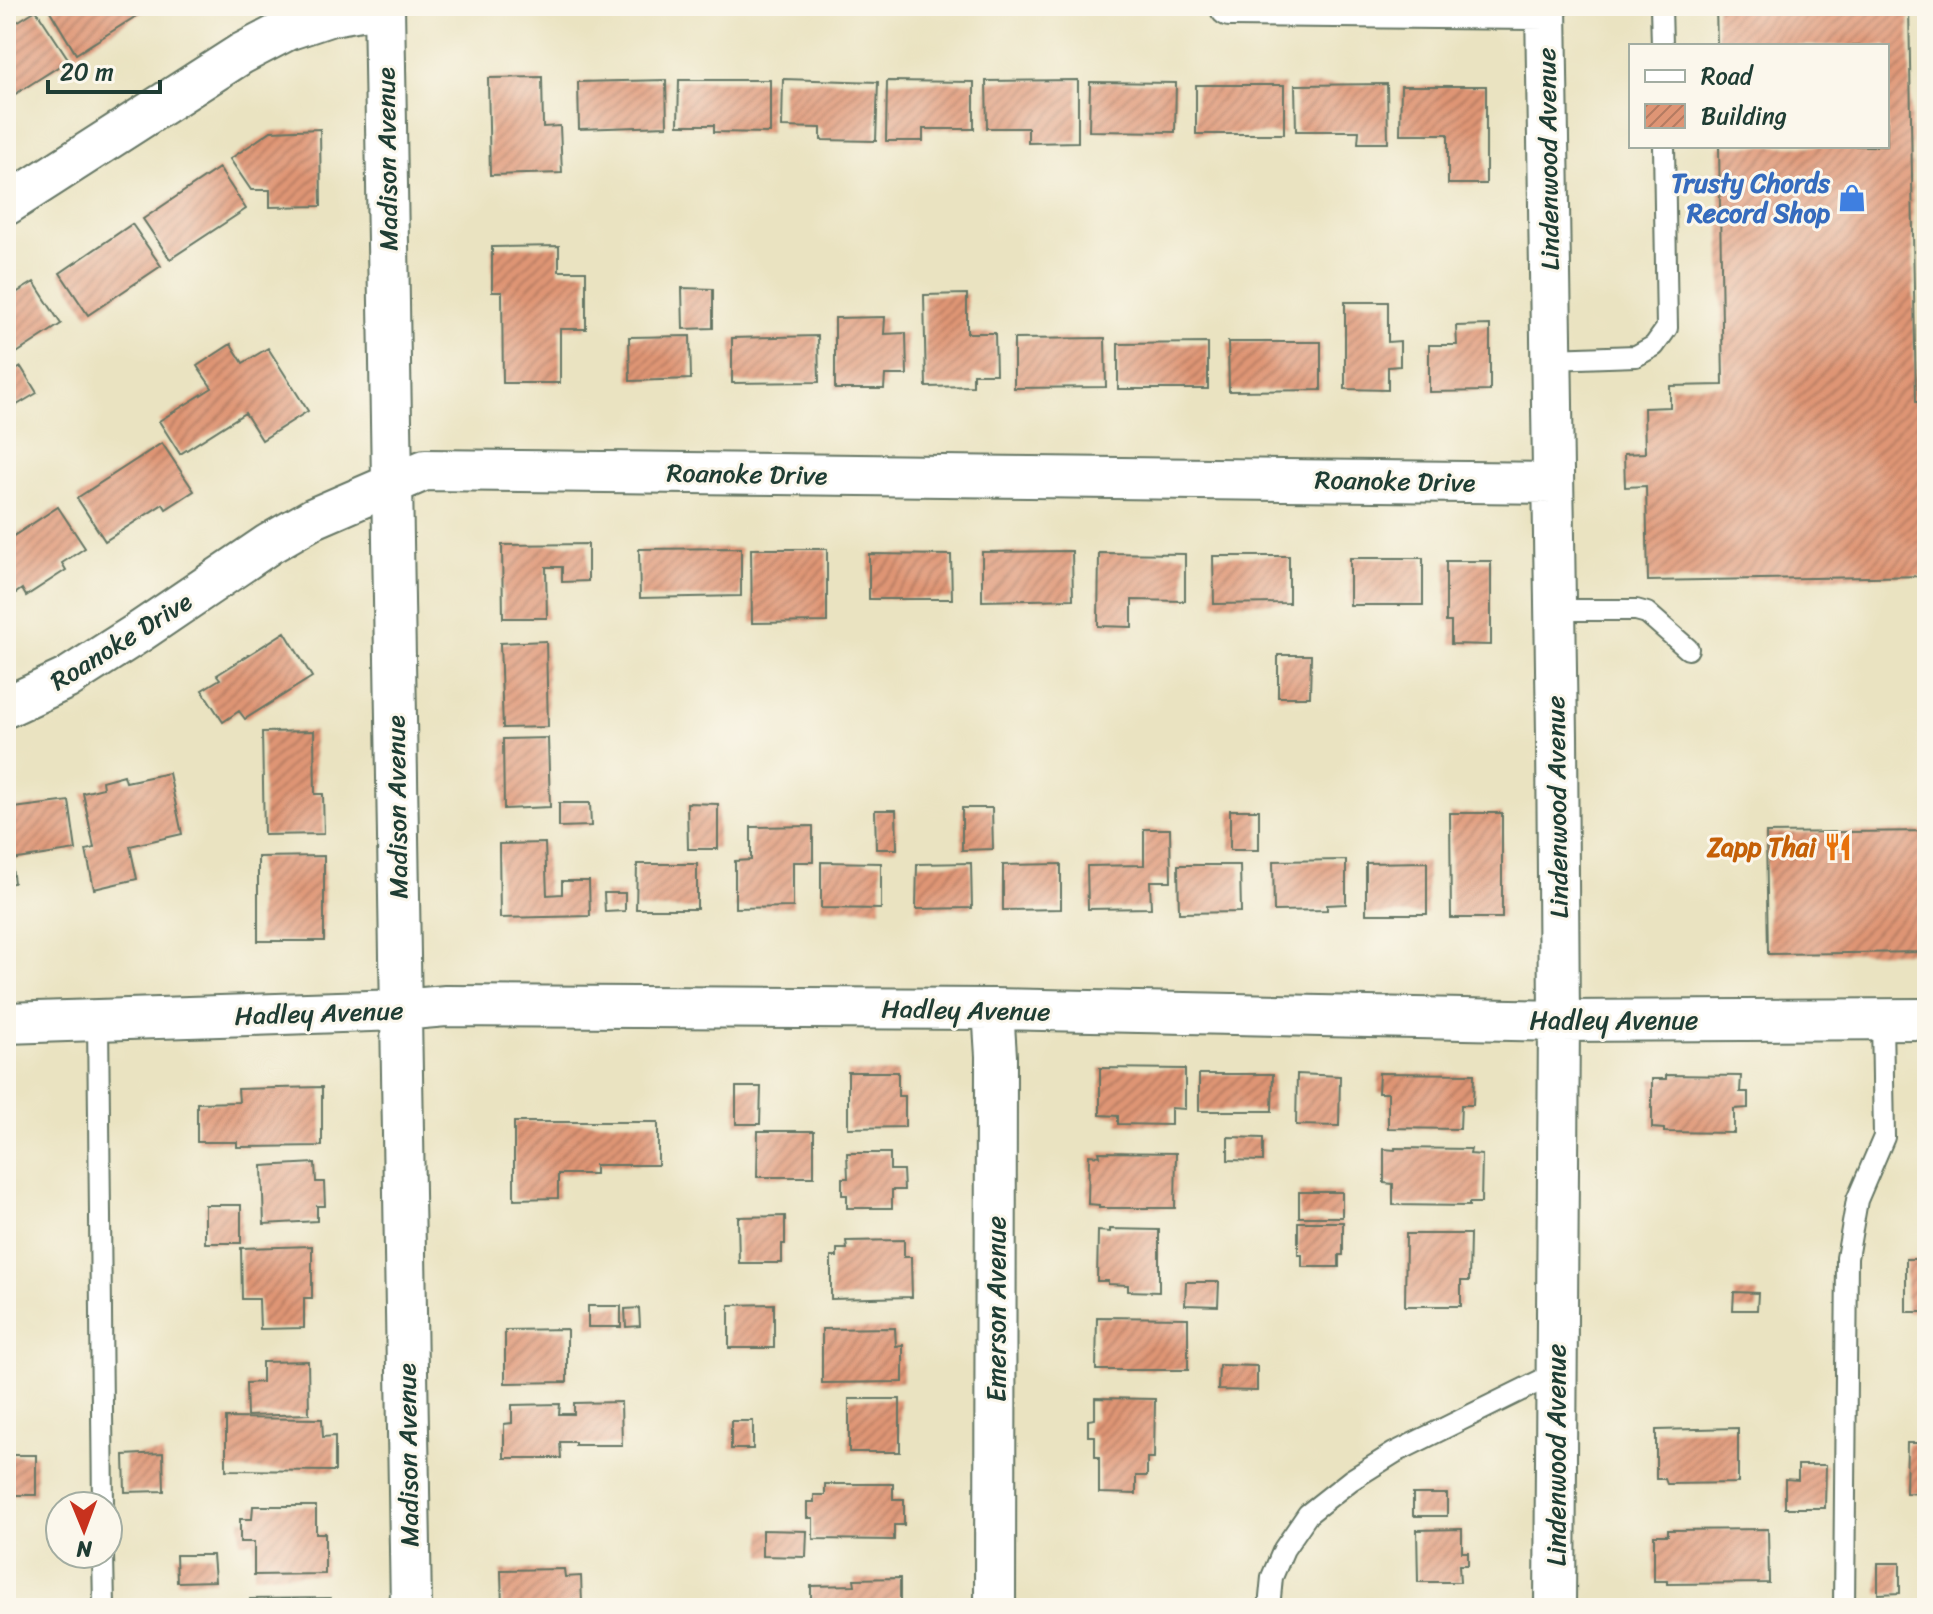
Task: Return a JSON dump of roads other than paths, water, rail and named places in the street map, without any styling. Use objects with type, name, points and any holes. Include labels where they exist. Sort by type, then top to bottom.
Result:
[{"type":"street","points":[[6,205],[241,54],[287,30],[332,15],[384,6]]},
{"type":"street","name":"Madison Avenue","points":[[384,6],[411,1608]]},
{"type":"street","points":[[1230,6],[1546,7]]},
{"type":"street","name":"Lindenwood Avenue","points":[[1546,7],[1559,1021],[1555,1608]]},
{"type":"street","name":"Roanoke Drive","points":[[6,707],[66,679],[269,544],[314,518],[425,470],[1552,483]]},
{"type":"street","name":"Hadley Avenue","points":[[6,1023],[446,1006],[993,1009],[1559,1021],[1927,1019]]},
{"type":"street","name":"Emerson Avenue","points":[[993,1009],[996,1056],[995,1608]]},
{"type":"lane","points":[[1661,6],[1662,44]]},
{"type":"lane","points":[[1551,359],[1636,356],[1654,346],[1667,328],[1664,148]]},
{"type":"lane","points":[[1554,610],[1636,610],[1647,613],[1688,649]]},
{"type":"lane","points":[[1844,1608],[1847,1258],[1857,1200],[1884,1137],[1882,1019]]},
{"type":"lane","points":[[98,1021],[103,1490]]},
{"type":"lane","points":[[1269,1608],[1272,1577],[1284,1549],[1308,1514],[1351,1480],[1394,1453],[1556,1373]]},
{"type":"lane","points":[[103,1570],[104,1608]]},
{"type":"place","name":"Trusty Chords Record Shop","points":[[1852,198]]},
{"type":"place","name":"Zapp Thai","points":[[1838,847]]}]
